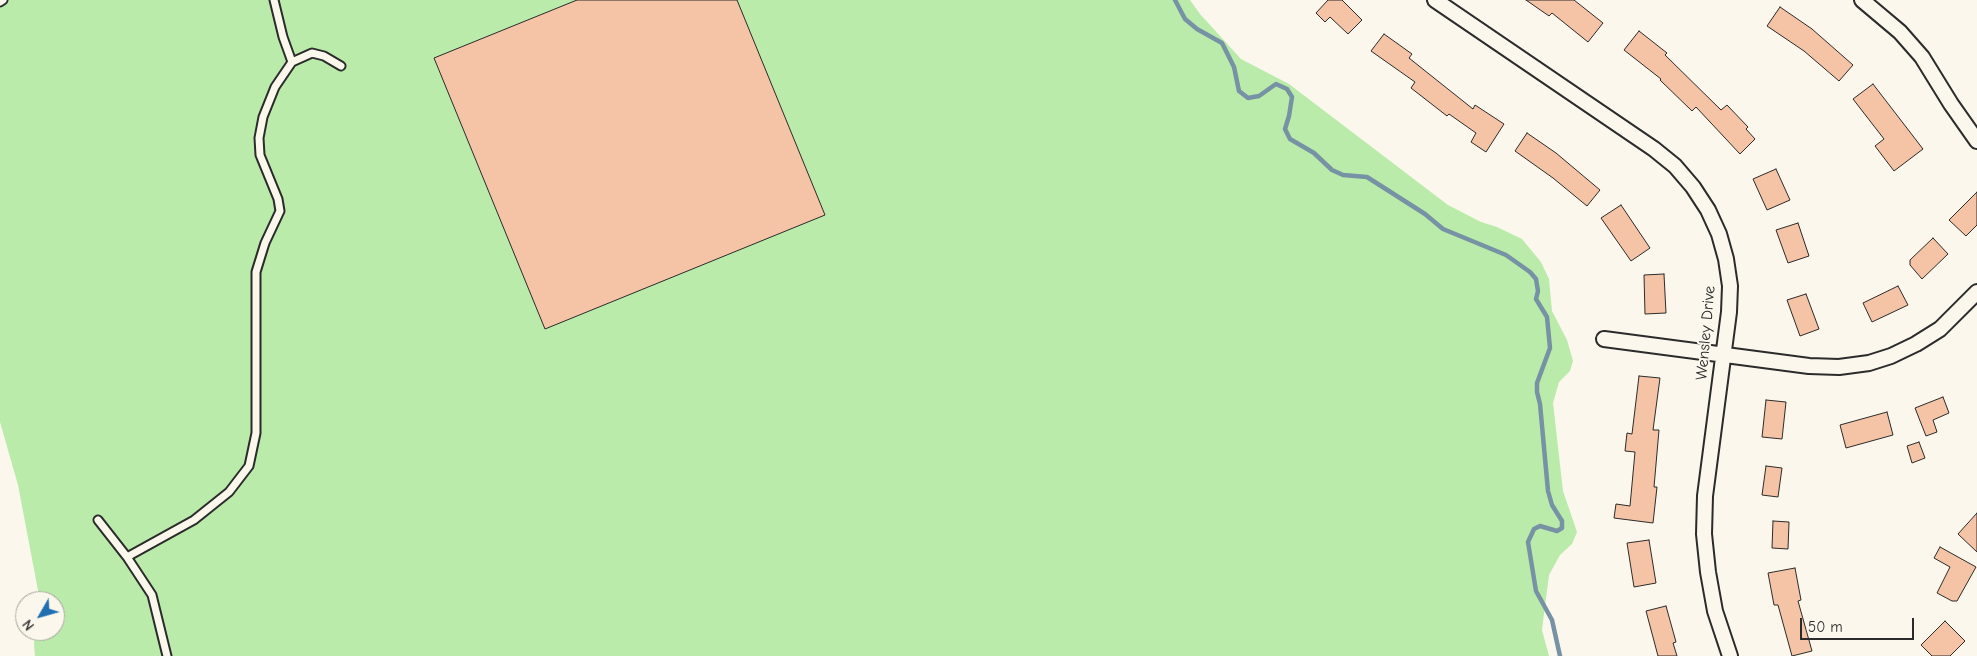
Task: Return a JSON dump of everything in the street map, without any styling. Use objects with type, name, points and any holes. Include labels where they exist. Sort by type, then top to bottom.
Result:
[{"type":"street","name":"Wensley Drive","points":[[1435,0],[1654,149],[1675,166],[1693,187],[1708,210],[1719,234],[1726,259],[1729,294],[1705,496],[1704,534],[1715,611],[1730,656]]},
{"type":"street","points":[[1862,0],[1900,32],[1922,57],[1977,141]]},
{"type":"street","points":[[1604,339],[1809,366],[1839,367],[1868,363],[1891,356],[1916,344],[1940,329],[1977,292]]},
{"type":"lane","points":[[274,0],[283,37],[292,62]]},
{"type":"lane","points":[[127,557],[194,520],[229,492],[249,466],[256,432],[256,272],[265,243],[280,211],[278,199],[260,155],[259,138],[262,117],[275,87],[292,62],[312,53],[324,56],[341,66]]},
{"type":"lane","points":[[98,520],[127,557],[152,596],[167,656]]},
{"type":"green space","points":[[0,0],[1190,0],[1200,14],[1241,59],[1289,84],[1448,205],[1481,222],[1497,227],[1522,239],[1541,262],[1549,279],[1552,311],[1567,340],[1573,361],[1570,371],[1559,382],[1553,403],[1563,491],[1577,532],[1572,544],[1560,555],[1549,575],[1542,630],[1549,656],[35,656],[34,641],[65,641],[65,591],[38,591],[18,485],[0,422]]},
{"type":"building","points":[[577,0],[737,0],[825,215],[545,329],[434,58]]},
{"type":"building","points":[[1328,0],[1342,0],[1362,20],[1348,34],[1330,17],[1325,22],[1316,13]]},
{"type":"building","points":[[1526,0],[1574,0],[1603,23],[1588,42],[1552,13],[1549,16]]},
{"type":"building","points":[[1780,7],[1812,29],[1853,65],[1839,81],[1804,51],[1767,26]]},
{"type":"building","points":[[1639,31],[1667,53],[1665,55],[1721,110],[1727,105],[1748,127],[1746,129],[1755,139],[1740,154],[1696,107],[1692,111],[1661,79],[1624,50]]},
{"type":"building","points":[[1384,34],[1412,54],[1409,58],[1473,109],[1475,105],[1504,124],[1486,152],[1471,142],[1476,133],[1449,114],[1447,116],[1411,88],[1415,82],[1371,51]]},
{"type":"building","points":[[1873,84],[1923,149],[1894,171],[1875,146],[1884,139],[1853,99]]},
{"type":"building","points":[[1527,133],[1556,153],[1600,190],[1587,206],[1553,178],[1515,151]]},
{"type":"building","points":[[1776,169],[1790,200],[1767,210],[1753,179]]},
{"type":"building","points":[[1977,192],[1977,225],[1966,236],[1949,220]]},
{"type":"building","points":[[1621,205],[1650,248],[1631,261],[1601,218]]},
{"type":"building","points":[[1798,223],[1809,256],[1788,263],[1776,230]]},
{"type":"building","points":[[1933,238],[1948,254],[1922,279],[1910,265],[1910,260]]},
{"type":"building","points":[[1664,274],[1666,313],[1645,314],[1644,275]]},
{"type":"building","points":[[1898,286],[1908,305],[1872,322],[1863,303]]},
{"type":"building","points":[[1806,294],[1819,329],[1800,336],[1787,300]]},
{"type":"building","points":[[1639,376],[1660,378],[1653,430],[1659,430],[1654,487],[1657,487],[1653,523],[1614,518],[1616,504],[1630,506],[1635,452],[1625,451],[1627,433],[1632,434]]},
{"type":"building","points":[[1943,397],[1949,413],[1933,420],[1937,432],[1926,436],[1915,408]]},
{"type":"building","points":[[1766,400],[1786,402],[1782,439],[1762,437]]},
{"type":"building","points":[[1887,412],[1893,435],[1846,448],[1840,425]]},
{"type":"building","points":[[1919,442],[1925,458],[1912,463],[1907,446]]},
{"type":"building","points":[[1766,466],[1782,468],[1778,497],[1762,495]]},
{"type":"building","points":[[1977,513],[1977,552],[1958,534]]},
{"type":"building","points":[[1773,521],[1789,522],[1788,549],[1772,548]]},
{"type":"building","points":[[1649,540],[1656,583],[1634,587],[1627,543]]},
{"type":"building","points":[[1940,547],[1976,567],[1957,601],[1952,601],[1937,593],[1950,567],[1934,558]]},
{"type":"building","points":[[1795,568],[1801,600],[1798,601],[1812,651],[1792,656],[1778,605],[1774,605],[1768,573]]},
{"type":"building","points":[[1666,606],[1676,642],[1673,643],[1677,656],[1658,656],[1646,611]]},
{"type":"building","points":[[1945,621],[1965,641],[1950,656],[1932,656],[1921,645]]},
{"type":"waterway","points":[[1175,0],[1185,19],[1197,29],[1222,43],[1234,67],[1239,91],[1248,98],[1259,96],[1276,84],[1287,89],[1292,97],[1285,129],[1290,139],[1314,153],[1332,170],[1343,175],[1367,177],[1425,214],[1443,229],[1506,255],[1530,272],[1536,279],[1538,291],[1536,299],[1547,317],[1550,348],[1537,383],[1537,392],[1540,404],[1548,491],[1552,505],[1562,521],[1562,528],[1557,531],[1540,526],[1534,529],[1528,542],[1536,591],[1552,620],[1560,656]]}]
